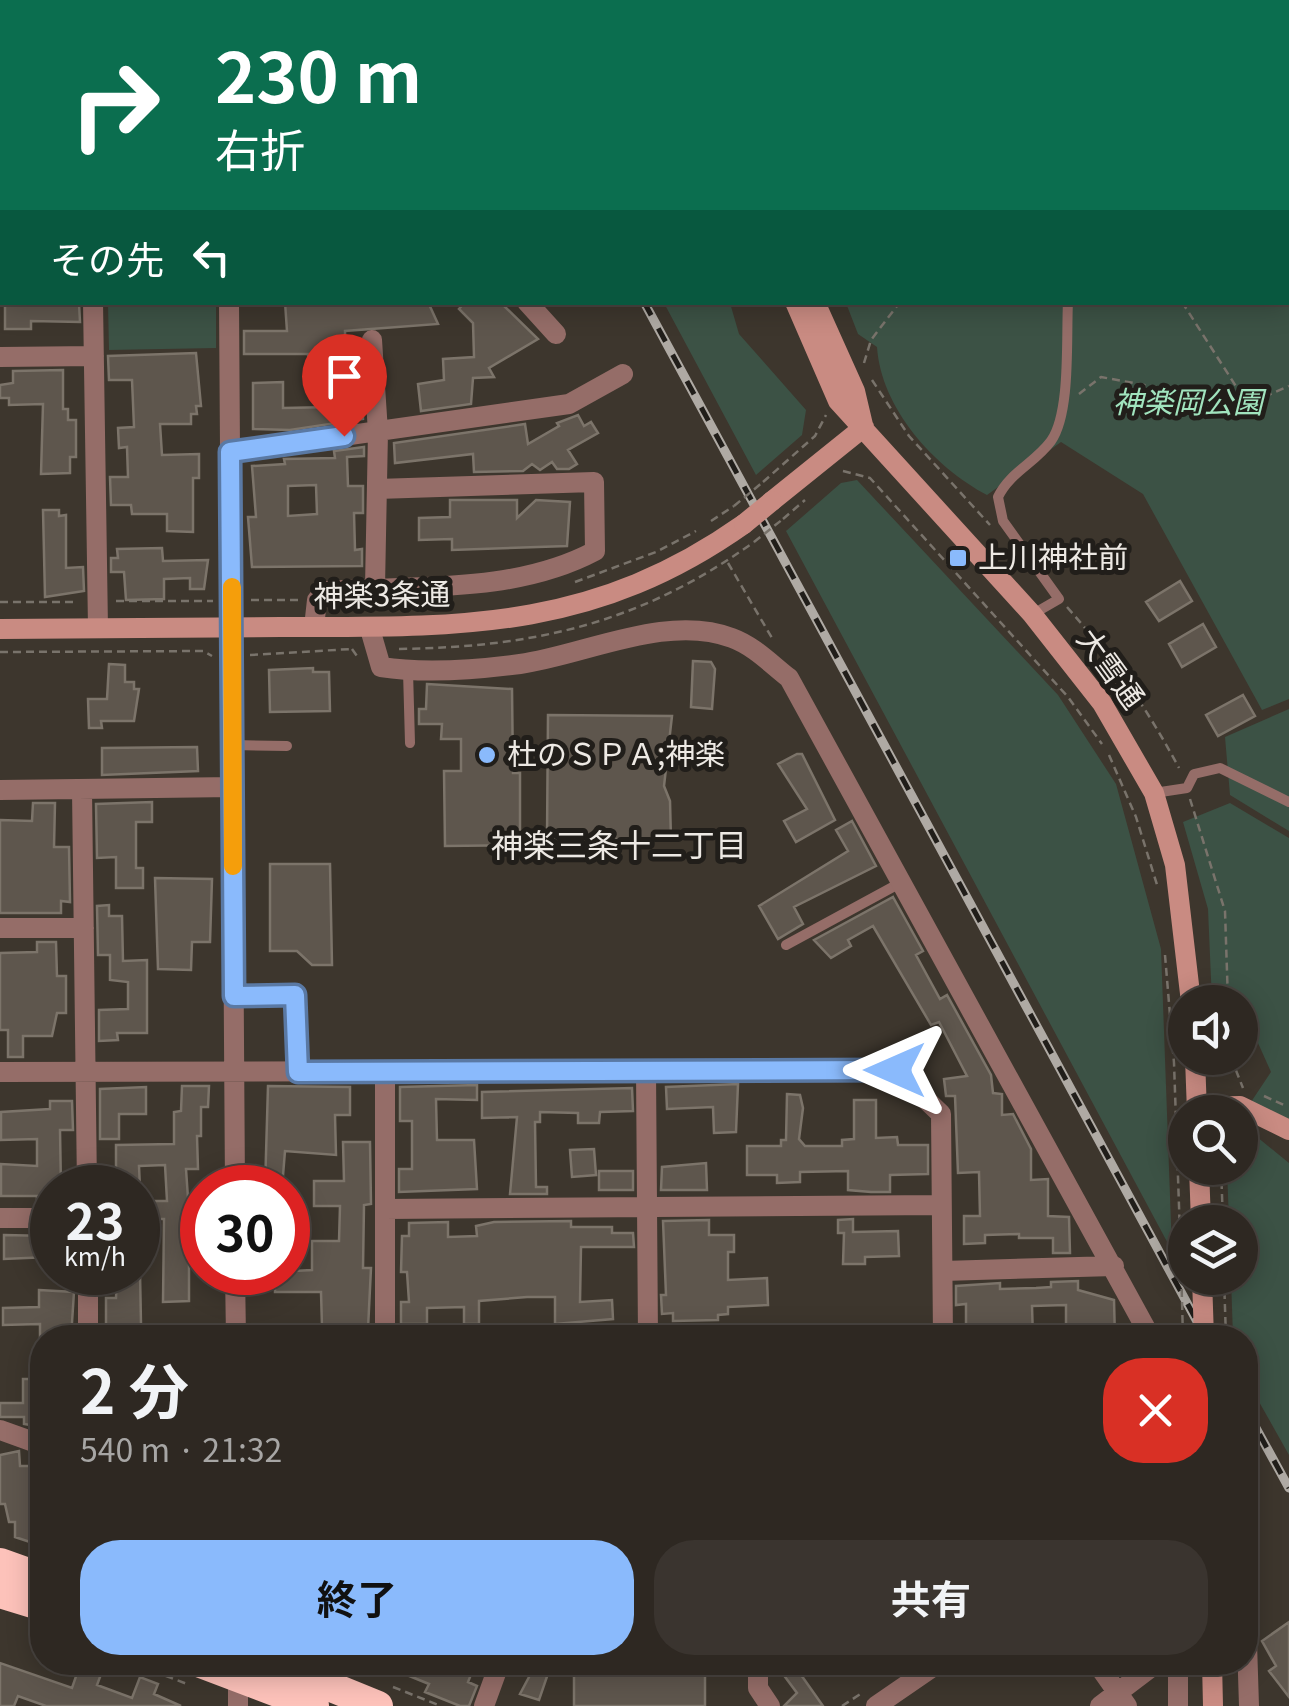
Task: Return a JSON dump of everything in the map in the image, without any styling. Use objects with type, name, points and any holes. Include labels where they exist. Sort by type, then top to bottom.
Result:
[{"type":"highway","points":[[2,1582],[30,1579]]},
{"type":"highway","points":[[2,1582],[30,1599]]},
{"type":"highway","points":[[302,1675],[378,1706]]},
{"type":"highway","points":[[238,1681],[314,1706]]},
{"type":"main road","name":"大雪通","points":[[796,305],[838,401],[1032,614],[1102,703],[1154,793],[1176,865],[1189,985]]},
{"type":"main road","name":"大雪通","points":[[816,305],[855,391],[864,428]]},
{"type":"main road","points":[[773,501],[864,428]]},
{"type":"main road","name":"神楽3条通","points":[[0,629],[370,629],[500,622],[616,594],[674,568],[773,501]]},
{"type":"main road","points":[[1258,1115],[1289,1130]]},
{"type":"main road","points":[[1203,1295],[1204,1325]]},
{"type":"main road","points":[[1212,1675],[1213,1706]]},
{"type":"street","points":[[93,305],[98,628]]},
{"type":"street","points":[[229,305],[235,1165]]},
{"type":"street","points":[[530,305],[556,334]]},
{"type":"street","points":[[372,340],[378,432],[375,588]]},
{"type":"street","points":[[0,356],[94,356]]},
{"type":"street","points":[[230,452],[568,404],[623,374]]},
{"type":"street","points":[[314,627],[317,600],[326,591],[478,584],[564,567],[595,551],[594,482],[377,489]]},
{"type":"street","points":[[370,629],[381,667],[408,671],[520,664],[666,633],[704,632],[732,638],[789,678],[1144,1325]]},
{"type":"street","points":[[0,790],[232,787]]},
{"type":"street","points":[[82,790],[87,1165]]},
{"type":"street","points":[[0,928],[84,928]]},
{"type":"street","points":[[646,1070],[648,1325]]},
{"type":"street","points":[[0,1072],[895,1070],[941,1114],[943,1325]]},
{"type":"street","points":[[383,1325],[385,1071]]},
{"type":"street","points":[[385,1209],[940,1205]]},
{"type":"street","points":[[0,1218],[30,1218]]},
{"type":"street","points":[[942,1271],[1114,1266]]},
{"type":"street","points":[[88,1295],[88,1325]]},
{"type":"street","points":[[236,1295],[236,1325]]},
{"type":"street","points":[[0,1430],[30,1441]]},
{"type":"street","points":[[484,1706],[495,1675]]},
{"type":"street","points":[[758,1675],[758,1688],[770,1706]]},
{"type":"street","points":[[876,1706],[921,1675]]},
{"type":"street","points":[[1102,1675],[1115,1702],[1144,1675]]},
{"type":"street","points":[[1178,1675],[1178,1706]]},
{"type":"street","points":[[1249,1675],[1250,1706]]},
{"type":"lane","points":[[1032,614],[1059,599],[1003,521],[998,497],[1007,478],[1050,442],[1061,419],[1068,305]]},
{"type":"lane","points":[[408,671],[410,743]]},
{"type":"lane","points":[[232,745],[287,746]]},
{"type":"lane","points":[[1154,793],[1187,788],[1194,774],[1220,768],[1289,802]]},
{"type":"lane","points":[[786,944],[902,882]]},
{"type":"lane","points":[[234,996],[295,995],[298,1072]]},
{"type":"path","points":[[862,370],[871,340],[898,305]]},
{"type":"path","points":[[1184,305],[1248,404]]},
{"type":"path","points":[[1061,419],[1084,387],[1101,377],[1248,404],[1289,386]]},
{"type":"path","points":[[744,524],[773,501],[816,436],[830,406]]},
{"type":"path","points":[[841,470],[870,478],[1068,696],[1106,748],[1136,816],[1160,896]]},
{"type":"path","points":[[744,524],[773,501]]},
{"type":"path","points":[[727,562],[773,639]]},
{"type":"path","points":[[0,602],[258,600]]},
{"type":"path","points":[[352,650],[361,663]]},
{"type":"path","points":[[0,652],[203,651],[213,656]]},
{"type":"path","points":[[251,655],[258,652]]},
{"type":"path","points":[[1165,952],[1174,1095]]},
{"type":"path","points":[[1237,1075],[1241,1087],[1289,1108]]},
{"type":"path","points":[[1179,1185],[1182,1325]]},
{"type":"path","points":[[1225,1295],[1226,1325]]},
{"type":"green space","points":[[108,305],[216,305],[216,348],[109,350]]},
{"type":"green space","points":[[665,305],[731,305],[739,334],[806,410],[802,435],[756,475]]},
{"type":"green space","name":"神楽岡公園","points":[[847,305],[1289,305],[1289,699],[1262,710],[1143,494],[1061,442],[987,495],[948,469],[914,433],[888,392],[877,347],[858,334]]},
{"type":"green space","points":[[857,480],[1058,695],[1116,784],[1161,949],[1170,1205],[1168,1244],[786,531],[841,483]]},
{"type":"green space","points":[[1289,709],[1289,831],[1230,795],[1225,737]]},
{"type":"green space","points":[[1230,803],[1289,838],[1289,1122],[1258,1106],[1256,1095],[1271,1072],[1258,1043],[1258,985],[1211,985],[1208,909],[1183,822]]},
{"type":"green space","points":[[1258,1138],[1289,1163],[1289,1455],[1258,1400],[1258,1325],[1233,1325],[1232,1295],[1258,1295],[1258,1205],[1228,1205],[1228,1185],[1258,1185]]},
{"type":"building","points":[[5,305],[79,305],[80,322],[31,321],[31,329],[5,329]]},
{"type":"building","points":[[285,305],[429,305],[438,324],[345,331],[346,367],[309,368],[308,354],[244,354],[244,331],[287,331]]},
{"type":"building","points":[[462,305],[503,305],[538,339],[489,368],[494,377],[473,378],[471,404],[421,411],[418,384],[444,380],[443,359],[474,357],[473,323],[459,309]]},
{"type":"building","points":[[196,353],[201,406],[196,406],[197,414],[191,414],[191,424],[160,424],[162,455],[199,454],[199,478],[193,478],[193,532],[167,531],[167,514],[132,514],[131,505],[111,505],[110,477],[128,477],[127,447],[119,448],[118,428],[134,427],[132,380],[109,380],[108,356]]},
{"type":"building","points":[[63,370],[63,409],[68,409],[68,420],[76,420],[76,457],[70,457],[70,473],[41,474],[43,404],[9,405],[9,398],[0,398],[0,385],[13,383],[13,371]]},
{"type":"building","points":[[337,371],[354,372],[356,408],[363,408],[363,419],[290,430],[253,429],[253,383],[283,382],[283,408],[332,407],[332,400],[338,400]]},
{"type":"building","points":[[578,415],[584,426],[591,422],[598,433],[568,450],[577,464],[569,469],[557,469],[552,462],[540,470],[532,464],[523,471],[474,472],[473,454],[395,463],[394,443],[525,424],[528,444],[559,426],[557,423]]},
{"type":"building","points":[[364,447],[364,456],[347,457],[348,486],[363,486],[363,513],[354,513],[355,550],[362,549],[362,566],[252,567],[248,517],[256,517],[252,466],[285,464],[284,459],[335,458],[334,451]],"holes":[[[316,485],[317,514],[288,516],[288,486]]]},
{"type":"building","points":[[450,500],[517,500],[517,518],[536,500],[570,502],[567,546],[452,550],[452,539],[419,540],[419,518],[450,517]]},
{"type":"building","points":[[43,510],[59,510],[59,516],[66,515],[66,568],[83,567],[84,591],[45,597]]},
{"type":"building","points":[[162,548],[163,561],[208,560],[204,589],[190,589],[190,578],[164,579],[164,599],[126,600],[124,572],[111,572],[111,558],[118,558],[117,549]]},
{"type":"building","points":[[1180,581],[1192,601],[1159,621],[1146,602]]},
{"type":"building","points":[[1203,624],[1216,647],[1182,667],[1169,644]]},
{"type":"building","points":[[693,661],[711,662],[715,669],[712,709],[691,707]]},
{"type":"building","points":[[109,664],[125,665],[125,682],[134,682],[134,689],[139,689],[134,721],[101,721],[102,728],[89,728],[88,699],[107,699]]},
{"type":"building","points":[[313,668],[313,672],[329,672],[330,711],[270,712],[269,670]]},
{"type":"building","name":"杜のＳＰＡ;神楽","points":[[427,684],[512,689],[513,773],[520,773],[520,845],[445,846],[444,771],[461,771],[461,739],[441,739],[442,724],[419,724],[419,709],[426,709]]},
{"type":"building","points":[[1243,695],[1255,716],[1218,736],[1206,715]]},
{"type":"building","points":[[548,715],[672,716],[664,786],[670,801],[671,840],[547,838]]},
{"type":"building","points":[[197,747],[198,771],[102,775],[102,748]]},
{"type":"building","points":[[802,754],[835,820],[796,842],[784,821],[807,809],[778,764]]},
{"type":"building","points":[[152,802],[152,822],[136,822],[136,868],[143,868],[143,888],[116,888],[116,857],[97,858],[96,804]]},
{"type":"building","points":[[33,803],[55,803],[54,847],[69,847],[70,902],[61,901],[61,913],[0,913],[0,820],[32,821]]},
{"type":"building","points":[[852,821],[876,866],[794,907],[803,924],[778,939],[759,906],[848,851],[836,830]]},
{"type":"building","points":[[270,864],[330,864],[332,965],[312,965],[297,951],[270,951]]},
{"type":"building","points":[[155,878],[212,879],[210,942],[192,942],[191,970],[158,969]]},
{"type":"building","points":[[893,897],[923,951],[916,955],[940,999],[947,995],[991,1075],[993,1093],[1002,1094],[1002,1115],[1013,1114],[1031,1149],[1031,1180],[1048,1179],[1048,1216],[1069,1217],[1070,1253],[1053,1253],[1053,1238],[1019,1238],[1019,1234],[985,1235],[985,1243],[964,1244],[964,1216],[980,1216],[979,1172],[958,1173],[955,1096],[946,1096],[944,1079],[967,1076],[939,1022],[931,1025],[873,926],[848,940],[851,946],[831,958],[814,940]]},
{"type":"building","points":[[109,905],[109,916],[122,916],[123,961],[147,960],[147,1033],[117,1033],[118,1040],[99,1041],[99,1010],[128,1009],[128,982],[110,980],[110,955],[98,955],[97,906]]},
{"type":"building","points":[[37,942],[56,942],[57,976],[66,976],[66,1013],[57,1013],[52,1036],[23,1036],[23,1057],[8,1057],[8,1030],[0,1030],[0,953],[37,952]]},
{"type":"building","points":[[738,1084],[736,1132],[714,1133],[713,1107],[667,1109],[666,1087]]},
{"type":"building","points":[[477,1085],[477,1100],[436,1099],[437,1140],[474,1140],[477,1189],[399,1192],[399,1169],[412,1169],[412,1121],[400,1121],[400,1087]]},
{"type":"building","points":[[182,1086],[209,1086],[208,1107],[201,1107],[198,1165],[180,1165],[180,1295],[189,1295],[189,1301],[163,1302],[164,1219],[160,1219],[160,1201],[167,1201],[165,1165],[116,1165],[116,1145],[174,1144],[174,1112],[181,1111]]},
{"type":"building","points":[[268,1086],[350,1087],[350,1115],[335,1115],[336,1155],[285,1151],[284,1165],[266,1165]]},
{"type":"building","points":[[146,1087],[146,1114],[119,1114],[119,1139],[100,1139],[100,1089]]},
{"type":"building","points":[[632,1088],[633,1111],[600,1112],[599,1123],[578,1123],[578,1113],[540,1112],[540,1122],[535,1122],[536,1187],[547,1187],[547,1194],[510,1194],[517,1117],[482,1118],[482,1092]]},
{"type":"building","points":[[787,1094],[800,1095],[803,1108],[799,1139],[805,1146],[842,1146],[842,1140],[854,1139],[854,1100],[876,1100],[876,1138],[897,1137],[898,1145],[928,1145],[928,1174],[890,1175],[890,1192],[848,1190],[848,1171],[800,1172],[800,1182],[777,1183],[777,1175],[747,1175],[747,1146],[781,1146],[781,1140],[786,1140]]},
{"type":"building","points":[[50,1101],[72,1101],[73,1130],[60,1130],[61,1165],[37,1165],[37,1139],[1,1140],[1,1112],[50,1109]]},
{"type":"building","points":[[343,1142],[370,1142],[371,1204],[364,1205],[363,1268],[371,1268],[368,1325],[322,1325],[321,1292],[310,1292],[312,1241],[339,1241],[340,1206],[314,1206],[314,1181],[344,1181]]},
{"type":"building","points":[[594,1149],[596,1175],[572,1177],[570,1150]]},
{"type":"building","points":[[706,1163],[707,1190],[661,1190],[662,1167]]},
{"type":"building","points":[[1,1164],[30,1166],[30,1196],[1,1196]]},
{"type":"building","points":[[599,1171],[633,1171],[633,1190],[599,1190]]},
{"type":"building","points":[[853,1219],[853,1232],[898,1231],[899,1256],[865,1257],[865,1264],[843,1264],[844,1233],[838,1233],[838,1220]]},
{"type":"building","points":[[709,1220],[709,1235],[734,1235],[734,1252],[728,1252],[728,1280],[767,1278],[768,1305],[728,1307],[728,1314],[718,1315],[718,1320],[673,1321],[673,1313],[662,1314],[661,1295],[666,1295],[663,1221]]},
{"type":"building","points":[[571,1221],[571,1227],[612,1227],[612,1233],[633,1233],[634,1247],[581,1247],[580,1302],[612,1300],[613,1319],[555,1324],[555,1297],[527,1297],[479,1301],[479,1324],[464,1324],[464,1307],[427,1308],[427,1324],[401,1324],[401,1302],[409,1302],[407,1272],[401,1272],[402,1236],[409,1236],[409,1223],[448,1222],[448,1237],[477,1236],[476,1226],[494,1222]]},
{"type":"building","points":[[4,1235],[30,1236],[30,1258],[4,1259]]},
{"type":"building","points":[[1078,1281],[1078,1290],[1114,1300],[1115,1325],[1066,1325],[1066,1305],[1032,1306],[1033,1325],[966,1325],[966,1304],[956,1305],[956,1286],[1000,1283],[1000,1289],[1036,1288],[1051,1287],[1051,1282]]},
{"type":"building","points":[[39,1295],[74,1295],[72,1325],[3,1325],[3,1308],[39,1307]]},
{"type":"building","points":[[140,1295],[141,1324],[106,1325],[106,1298]]},
{"type":"building","points":[[23,1379],[30,1379],[30,1425],[24,1424],[24,1417],[0,1417],[0,1403],[23,1403]]},
{"type":"building","points":[[19,1451],[20,1466],[30,1466],[30,1542],[15,1537],[15,1522],[9,1522],[5,1504],[0,1504],[0,1455]]},
{"type":"building","points":[[1289,1622],[1289,1697],[1269,1671],[1276,1666],[1262,1641]]},
{"type":"building","points":[[0,1663],[72,1688],[76,1675],[101,1675],[97,1685],[132,1698],[140,1677],[158,1684],[154,1694],[181,1706],[46,1706],[18,1696],[14,1706],[0,1706]]},
{"type":"building","points":[[407,1675],[471,1675],[468,1682],[477,1686],[469,1706],[460,1706],[425,1692],[429,1684]]},
{"type":"building","points":[[530,1675],[548,1675],[539,1700],[520,1694]]},
{"type":"building","points":[[574,1675],[705,1675],[705,1706],[574,1706]]},
{"type":"building","points":[[784,1675],[801,1675],[823,1706],[784,1706],[797,1693]]},
{"type":"railway","points":[[646,305],[1199,1325]]},
{"type":"railway","points":[[1258,1432],[1289,1488]]},
{"type":"slow traffic","points":[[232,587],[233,866]]},
{"type":"place","name":"上川神社前","points":[[958,558]]},
{"type":"place","name":"杜のＳＰＡ;神楽","points":[[487,755]]},
{"type":"district","name":"神楽三条十二丁目","points":[[619,846]]},
{"type":"route","points":[[344,436],[230,452],[234,996],[295,995],[298,1072],[895,1070]]}]
